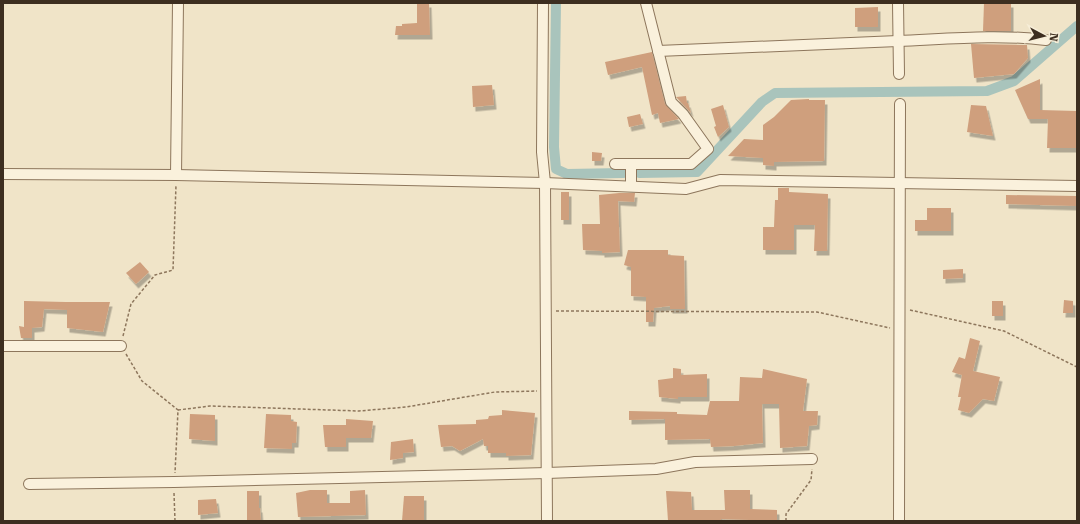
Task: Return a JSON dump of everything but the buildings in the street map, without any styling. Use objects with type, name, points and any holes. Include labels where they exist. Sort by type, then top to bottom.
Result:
[{"type":"street","points":[[176,175],[178,3]]},
{"type":"street","points":[[543,3],[542,152],[545,183],[547,521]]},
{"type":"street","points":[[615,164],[691,164],[708,149],[683,114],[671,102],[646,3]]},
{"type":"street","points":[[898,3],[900,74]]},
{"type":"street","points":[[658,51],[983,37],[1026,37],[1046,40]]},
{"type":"street","points":[[899,521],[900,104]]},
{"type":"street","points":[[631,164],[631,186]]},
{"type":"street","points":[[3,174],[176,175],[545,183],[686,189],[720,180],[1077,186]]},
{"type":"street","points":[[3,346],[121,346]]},
{"type":"street","points":[[29,484],[547,473],[656,469],[695,462],[812,460]]},
{"type":"path","points":[[176,175],[173,270],[155,275],[131,304],[121,346],[142,381],[178,410],[210,406],[359,411],[406,406],[495,392],[547,391]]},
{"type":"path","points":[[900,308],[1004,331],[1077,367]]},
{"type":"path","points":[[546,311],[817,312],[900,330]]},
{"type":"path","points":[[175,521],[174,482],[178,410]]},
{"type":"path","points":[[786,521],[786,514],[811,480],[812,460]]},
{"type":"waterway","points":[[556,3],[554,147],[556,169],[567,174],[623,173]]},
{"type":"waterway","points":[[639,173],[697,172],[762,102],[775,93],[987,91],[1014,81],[1077,26]]}]
